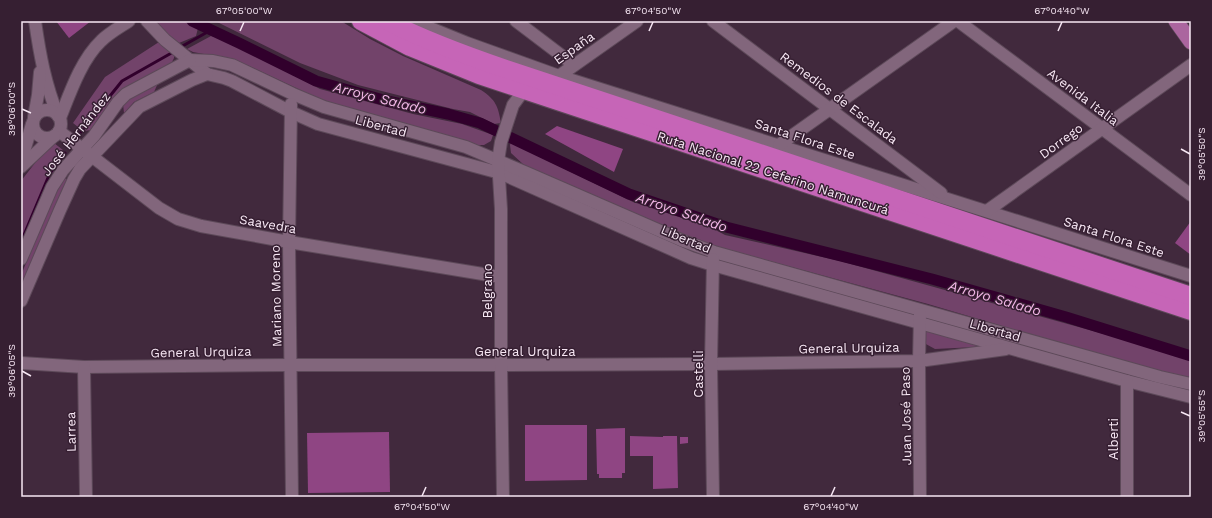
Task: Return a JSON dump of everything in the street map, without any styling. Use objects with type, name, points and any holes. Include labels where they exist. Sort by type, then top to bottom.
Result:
[{"type":"highway","name":"Ruta Nacional 22 Ceferino Namuncurá","points":[[361,21],[394,39],[479,75],[1191,311]]},
{"type":"highway","name":"Ruta Nacional 22 Ceferino Namuncurá","points":[[387,21],[422,38],[454,51],[551,79],[1191,296]]},
{"type":"main road","points":[[1176,21],[1191,42]]},
{"type":"street","points":[[21,167],[56,133],[61,123],[49,92],[41,61],[35,21]]},
{"type":"street","points":[[59,117],[88,56],[101,41],[129,21]]},
{"type":"street","name":"Libertad","points":[[146,21],[172,46],[207,74],[232,81],[291,112],[318,124],[500,173],[691,258],[713,265],[920,316],[1028,341],[1160,378],[1191,384]]},
{"type":"street","name":"Santa Flora Este","points":[[413,21],[551,79],[779,145],[1191,276]]},
{"type":"street","points":[[516,21],[574,66]]},
{"type":"street","name":"España","points":[[524,90],[531,85],[551,79],[574,66],[637,21]]},
{"type":"street","name":"Remedios de Escalada","points":[[713,21],[948,199]]},
{"type":"street","points":[[779,145],[954,21]]},
{"type":"street","name":"Avenida Italia","points":[[958,21],[1191,195]]},
{"type":"street","name":"Libertad","points":[[186,57],[232,65],[324,107],[466,147],[681,240],[714,252],[920,316],[1011,349],[1191,397]]},
{"type":"street","name":"José Hernández","points":[[21,259],[52,187],[63,170],[94,136],[118,102],[126,94],[186,57]]},
{"type":"street","points":[[21,162],[33,120],[38,95],[41,61]]},
{"type":"street","name":"Dorrego","points":[[987,211],[1191,65]]},
{"type":"street","name":"José Hernández","points":[[21,301],[74,179],[80,169],[139,107],[207,74]]},
{"type":"street","name":"Belgrano","points":[[504,497],[501,366],[501,209],[500,173],[498,161],[501,142],[513,105],[524,90]]},
{"type":"street","name":"Mariano Moreno","points":[[292,497],[289,242],[291,112],[293,94]]},
{"type":"street","points":[[56,133],[47,138],[40,136],[34,131],[33,120],[39,111],[46,109],[54,111],[59,117]]},
{"type":"street","name":"Saavedra","points":[[56,133],[82,148],[159,208],[178,219],[201,226],[289,242],[501,277]]},
{"type":"street","name":"Castelli","points":[[713,497],[712,364],[714,252]]},
{"type":"street","name":"Juan José Paso","points":[[920,316],[920,497]]},
{"type":"street","name":"General Urquiza","points":[[21,363],[84,367],[291,365],[501,366],[919,361],[1011,349],[1028,341]]},
{"type":"street","name":"Larrea","points":[[84,367],[86,497]]},
{"type":"street","name":"Alberti","points":[[1127,381],[1127,497]]},
{"type":"shaded area","points":[[152,21],[183,21],[198,28],[196,36],[179,43],[158,28]]},
{"type":"shaded area","points":[[215,21],[341,21],[370,39],[403,56],[481,90],[496,104],[501,123],[494,124],[470,112],[358,85],[300,63]]},
{"type":"shaded area","points":[[211,36],[225,39],[320,89],[413,114],[462,124],[493,135],[491,141],[484,145],[476,145],[326,102],[249,66],[225,58],[193,52],[187,49]]},
{"type":"shaded area","points":[[159,42],[174,54],[172,62],[124,90],[92,130],[83,131],[73,123],[105,77]]},
{"type":"shaded area","points":[[158,83],[154,92],[134,102],[124,113],[123,104],[125,100]]},
{"type":"shaded area","points":[[512,138],[536,155],[633,202],[710,227],[725,235],[840,261],[1191,358],[1191,379],[1056,342],[928,304],[703,243],[524,165],[511,153],[510,145]]},
{"type":"shaded area","points":[[54,143],[63,150],[63,158],[50,176],[22,239],[21,181],[49,145]]},
{"type":"shaded area","points":[[62,177],[68,180],[21,290],[21,275],[48,211],[54,192]]},
{"type":"shaded area","points":[[928,331],[977,345],[976,347],[935,349],[924,343],[923,334]]},
{"type":"building","points":[[56,21],[91,21],[69,38]]},
{"type":"building","points":[[557,126],[623,149],[614,172],[545,134]]},
{"type":"building","points":[[1191,221],[1191,255],[1175,243]]},
{"type":"building","points":[[525,425],[587,425],[587,480],[525,481]]},
{"type":"building","points":[[625,428],[625,473],[622,473],[622,478],[599,478],[599,474],[597,474],[596,429]]},
{"type":"building","points":[[389,432],[390,492],[308,493],[307,433]]},
{"type":"building","points":[[630,436],[677,436],[678,488],[653,489],[653,456],[630,456]]},
{"type":"building","points":[[680,437],[688,437],[688,443],[680,444]]},
{"type":"waterway","name":"Arroyo Salado","points":[[192,21],[316,81],[387,101],[448,114],[480,123],[629,194],[726,227],[932,279],[1066,317],[1191,356]]},
{"type":"waterway","points":[[179,48],[211,30]]},
{"type":"waterway","points":[[81,132],[122,81],[175,51]]},
{"type":"waterway","points":[[21,242],[50,173],[65,153]]}]
